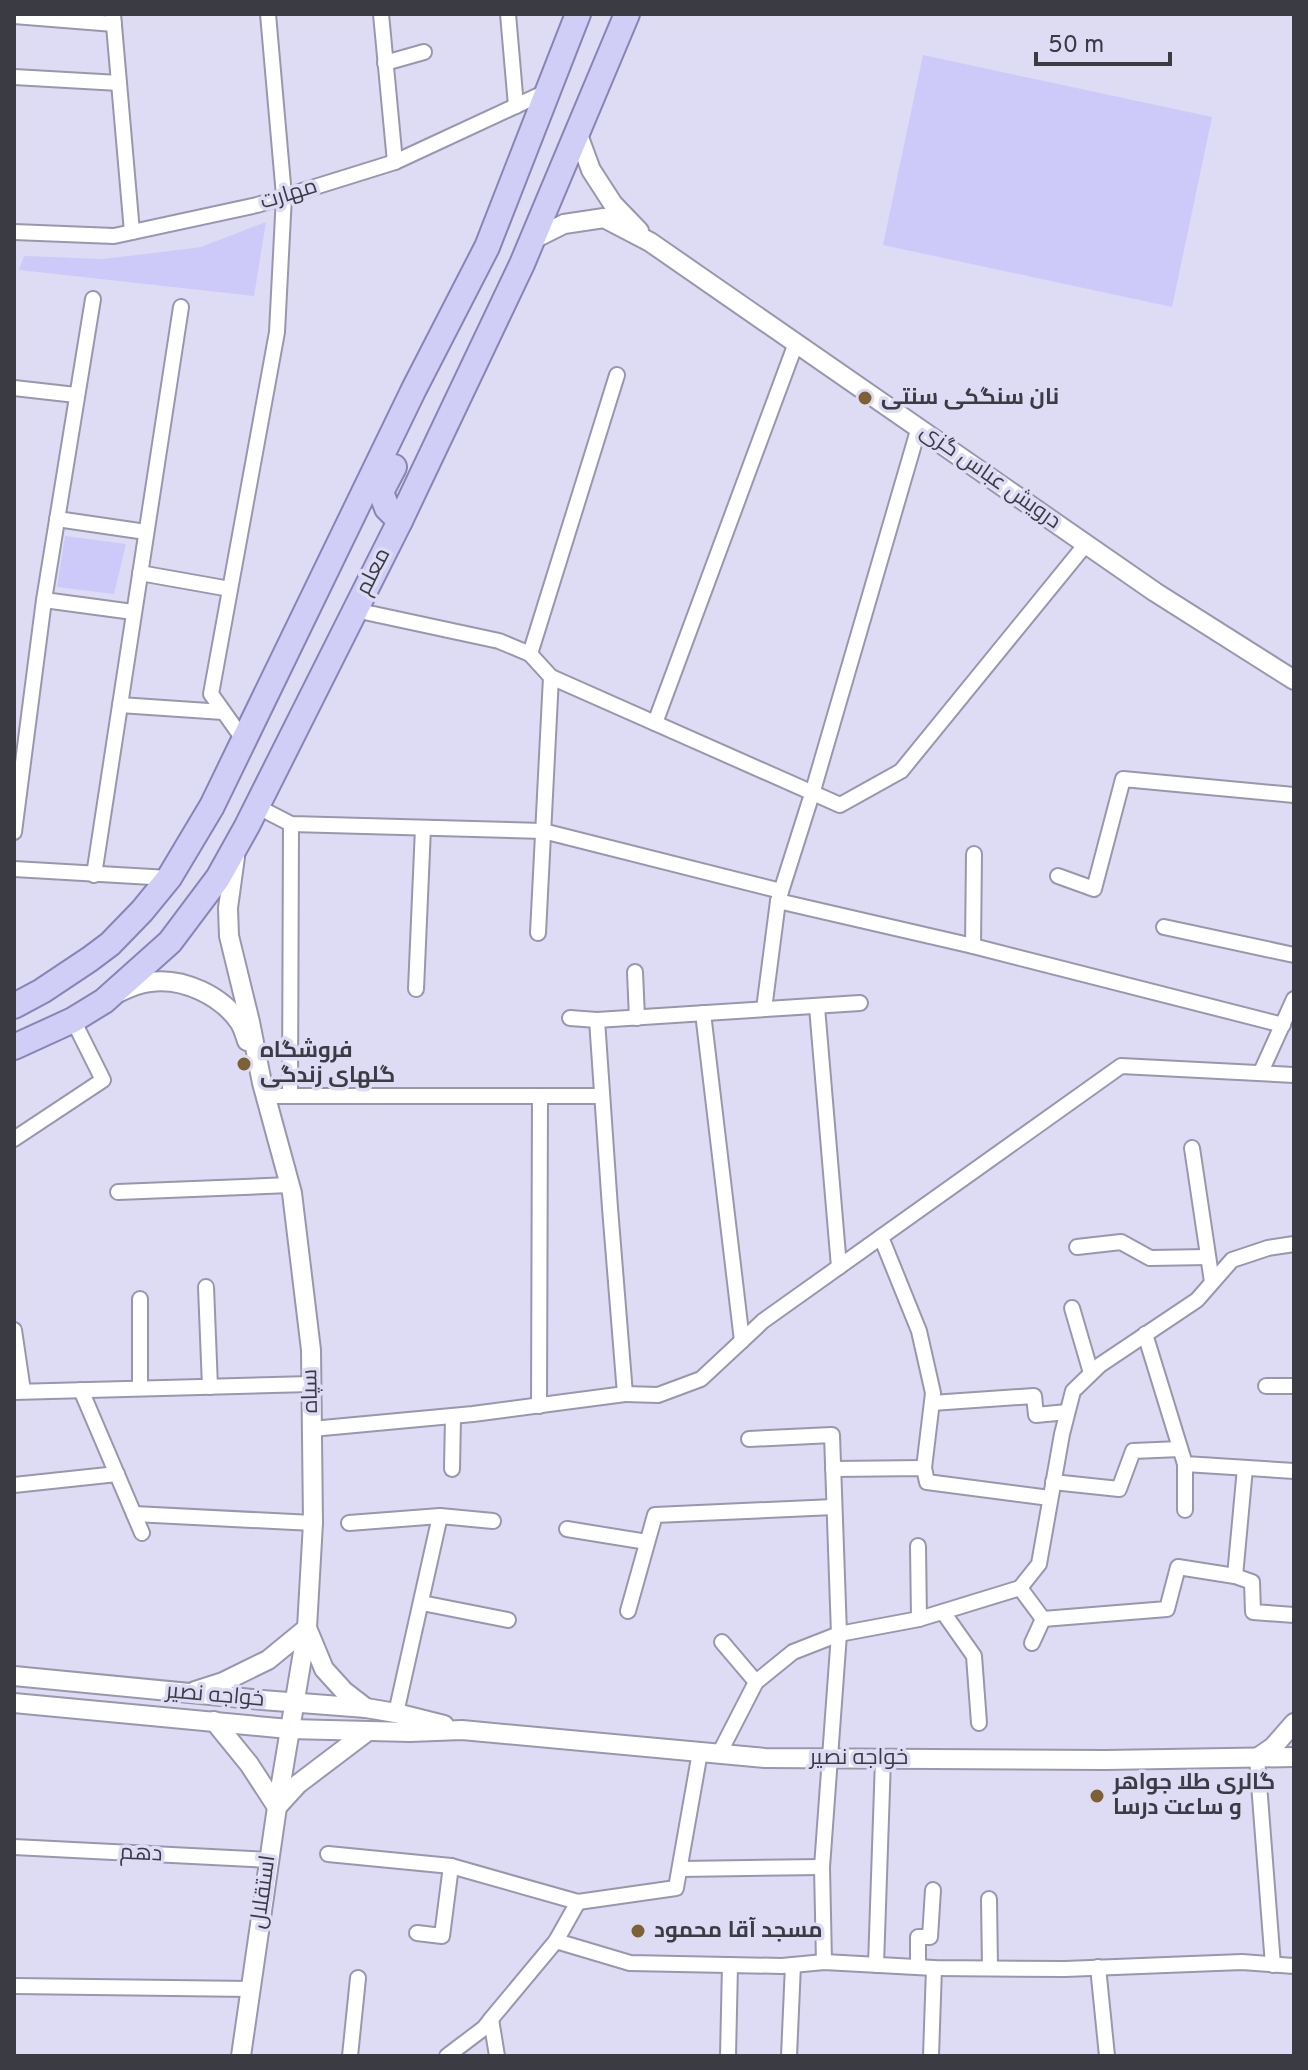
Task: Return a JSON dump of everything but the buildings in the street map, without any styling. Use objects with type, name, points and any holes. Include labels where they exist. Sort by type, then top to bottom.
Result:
[{"type":"main road","name":"معلم","points":[[14,1006],[66,977],[110,944],[169,878],[212,806],[414,389],[487,247],[578,14]]},
{"type":"main road","name":"معلم","points":[[14,1047],[73,1020],[104,1001],[170,942],[218,878],[237,846],[400,521],[532,240],[627,14]]},
{"type":"main road","points":[[400,521],[387,508],[381,492],[407,440],[415,415],[414,389]]},
{"type":"street","points":[[243,739],[211,694],[277,332],[284,196],[268,14]]},
{"type":"street","points":[[381,14],[395,162]]},
{"type":"street","points":[[508,14],[516,106]]},
{"type":"street","points":[[14,16],[114,19],[132,232]]},
{"type":"street","points":[[385,63],[424,52]]},
{"type":"street","points":[[14,77],[119,83]]},
{"type":"street","name":"مهارت","points":[[14,232],[114,236],[257,205],[395,162],[548,91]]},
{"type":"street","points":[[577,132],[591,170],[613,204],[650,242]]},
{"type":"street","points":[[532,240],[564,224],[604,218],[650,242]]},
{"type":"street","name":"درویش عباس گزی","points":[[650,242],[1155,592],[1294,680]]},
{"type":"street","points":[[14,832],[44,600],[93,299]]},
{"type":"street","points":[[94,875],[181,307]]},
{"type":"street","points":[[655,723],[796,343]]},
{"type":"street","points":[[530,654],[617,375]]},
{"type":"street","points":[[14,388],[76,395]]},
{"type":"street","points":[[764,1009],[779,896],[812,794],[919,427]]},
{"type":"street","points":[[57,519],[146,532]]},
{"type":"street","points":[[355,610],[499,641],[530,654],[551,677],[840,805],[901,771],[1086,544]]},
{"type":"street","points":[[140,573],[230,589]]},
{"type":"street","points":[[44,600],[133,612]]},
{"type":"street","points":[[538,933],[551,677]]},
{"type":"street","points":[[120,705],[223,712]]},
{"type":"street","points":[[1058,876],[1094,889],[1123,779],[1294,795]]},
{"type":"street","points":[[256,806],[291,824],[543,831],[779,896],[1283,1025]]},
{"type":"street","points":[[290,1095],[291,824]]},
{"type":"street","points":[[416,989],[423,828]]},
{"type":"street","points":[[237,846],[228,908],[229,936],[264,1090]]},
{"type":"street","points":[[973,946],[974,854]]},
{"type":"street","points":[[14,869],[169,878]]},
{"type":"street","points":[[1164,927],[1294,955]]},
{"type":"street","points":[[635,972],[637,1018]]},
{"type":"street","points":[[104,1001],[134,986],[153,981],[178,983],[203,991],[241,1024],[264,1090]]},
{"type":"street","points":[[1261,1072],[1294,999]]},
{"type":"street","points":[[570,1018],[637,1018],[860,1003]]},
{"type":"street","points":[[817,1007],[839,1267]]},
{"type":"street","points":[[703,1013],[742,1341]]},
{"type":"street","points":[[14,1139],[103,1080],[73,1020]]},
{"type":"street","points":[[597,1020],[625,1394]]},
{"type":"street","points":[[312,1429],[453,1416],[625,1394],[658,1395],[701,1379],[763,1321],[1121,1066],[1294,1075]]},
{"type":"street","points":[[264,1090],[290,1095],[602,1096]]},
{"type":"street","name":"سپاه","points":[[264,1090],[290,1185],[311,1350],[313,1523],[307,1628],[289,1729]]},
{"type":"street","points":[[539,1406],[540,1097]]},
{"type":"street","points":[[1192,1148],[1212,1282]]},
{"type":"street","points":[[118,1192],[290,1185]]},
{"type":"street","points":[[881,1237],[919,1331],[933,1393],[924,1468],[927,1482],[1050,1498]]},
{"type":"street","points":[[1077,1247],[1121,1242],[1150,1258],[1208,1257]]},
{"type":"street","points":[[719,1754],[756,1682],[793,1652],[839,1634],[919,1619],[1020,1588],[1039,1564],[1073,1391],[1100,1365],[1197,1300],[1232,1260],[1268,1248],[1294,1244]]},
{"type":"street","points":[[206,1287],[210,1387]]},
{"type":"street","points":[[140,1299],[140,1388]]},
{"type":"street","points":[[1072,1308],[1091,1373]]},
{"type":"street","points":[[14,1330],[18,1392],[311,1384]]},
{"type":"street","points":[[1145,1334],[1183,1456],[1185,1510]]},
{"type":"street","points":[[1266,1386],[1294,1386]]},
{"type":"street","points":[[81,1390],[142,1533]]},
{"type":"street","points":[[932,1403],[1034,1396],[1036,1415],[1067,1412]]},
{"type":"street","points":[[452,1469],[453,1416]]},
{"type":"street","points":[[749,1439],[832,1435],[839,1634],[822,1867],[824,1962]]},
{"type":"street","points":[[1053,1482],[1119,1489],[1133,1451],[1183,1456],[1245,1468],[1294,1471]]},
{"type":"street","points":[[833,1469],[924,1468]]},
{"type":"street","points":[[1235,1576],[1245,1468]]},
{"type":"street","points":[[14,1485],[117,1474]]},
{"type":"street","points":[[628,1611],[655,1515],[834,1507]]},
{"type":"street","points":[[134,1514],[313,1523]]},
{"type":"street","points":[[349,1523],[440,1516],[493,1521]]},
{"type":"street","points":[[396,1713],[440,1516]]},
{"type":"street","points":[[567,1529],[647,1542]]},
{"type":"street","points":[[918,1546],[919,1619]]},
{"type":"street","points":[[1043,1619],[1167,1609],[1178,1567],[1235,1576],[1252,1582],[1253,1612],[1294,1615]]},
{"type":"street","points":[[1020,1588],[1043,1619]]},
{"type":"street","points":[[422,1603],[508,1620]]},
{"type":"street","points":[[943,1612],[974,1656],[979,1723]]},
{"type":"street","points":[[1032,1643],[1043,1619]]},
{"type":"street","points":[[189,1693],[223,1682],[268,1660],[307,1628],[324,1669],[344,1691],[366,1708]]},
{"type":"street","points":[[722,1642],[756,1682]]},
{"type":"street","name":"خواجه نصیر","points":[[14,1676],[366,1708],[462,1730]]},
{"type":"street","name":"خواجه نصیر","points":[[14,1703],[289,1729],[462,1730],[765,1758],[1105,1760],[1294,1757]]},
{"type":"street","points":[[214,1721],[249,1764],[277,1807],[298,1784],[368,1731]]},
{"type":"street","points":[[1273,1965],[1257,1758],[1273,1747],[1294,1723]]},
{"type":"street","name":"استقلال","points":[[241,2056],[289,1729]]},
{"type":"street","points":[[328,1854],[451,1866],[578,1902],[676,1888],[700,1752]]},
{"type":"street","points":[[876,1965],[883,1759]]},
{"type":"street","name":"دهم","points":[[14,1847],[269,1860]]},
{"type":"street","points":[[417,1933],[442,1936],[451,1866]]},
{"type":"street","points":[[680,1869],[822,1867]]},
{"type":"street","points":[[931,2056],[926,1968],[918,1937],[930,1937],[933,1890]]},
{"type":"street","points":[[989,1899],[990,1968]]},
{"type":"street","points":[[447,2056],[484,2028],[556,1941],[578,1902]]},
{"type":"street","points":[[556,1941],[630,1963],[793,1965],[824,1962],[990,1968],[1242,1962],[1294,1966]]},
{"type":"street","points":[[728,2056],[730,1965]]},
{"type":"street","points":[[789,2056],[793,1965]]},
{"type":"street","points":[[1098,1967],[1107,2056]]},
{"type":"street","points":[[350,2056],[358,1978]]},
{"type":"street","points":[[14,1986],[251,1989]]},
{"type":"street","points":[[491,2019],[497,2056]]},
{"type":"shaded area","points":[[923,55],[1212,117],[1172,307],[883,245]]},
{"type":"shaded area","points":[[266,222],[254,296],[19,270],[24,256],[102,259],[201,247]]},
{"type":"shaded area","points":[[65,536],[126,544],[114,594],[57,587]]},
{"type":"place","name":"نان سنگکی سنتی","points":[[865,398]]},
{"type":"place","name":"فروشگاه گلهای زندگی","points":[[244,1064]]},
{"type":"place","name":"گالری طلا جواهر و ساعت درسا","points":[[1097,1796]]},
{"type":"place","name":"مسجد آقا محمود","points":[[638,1931]]}]
